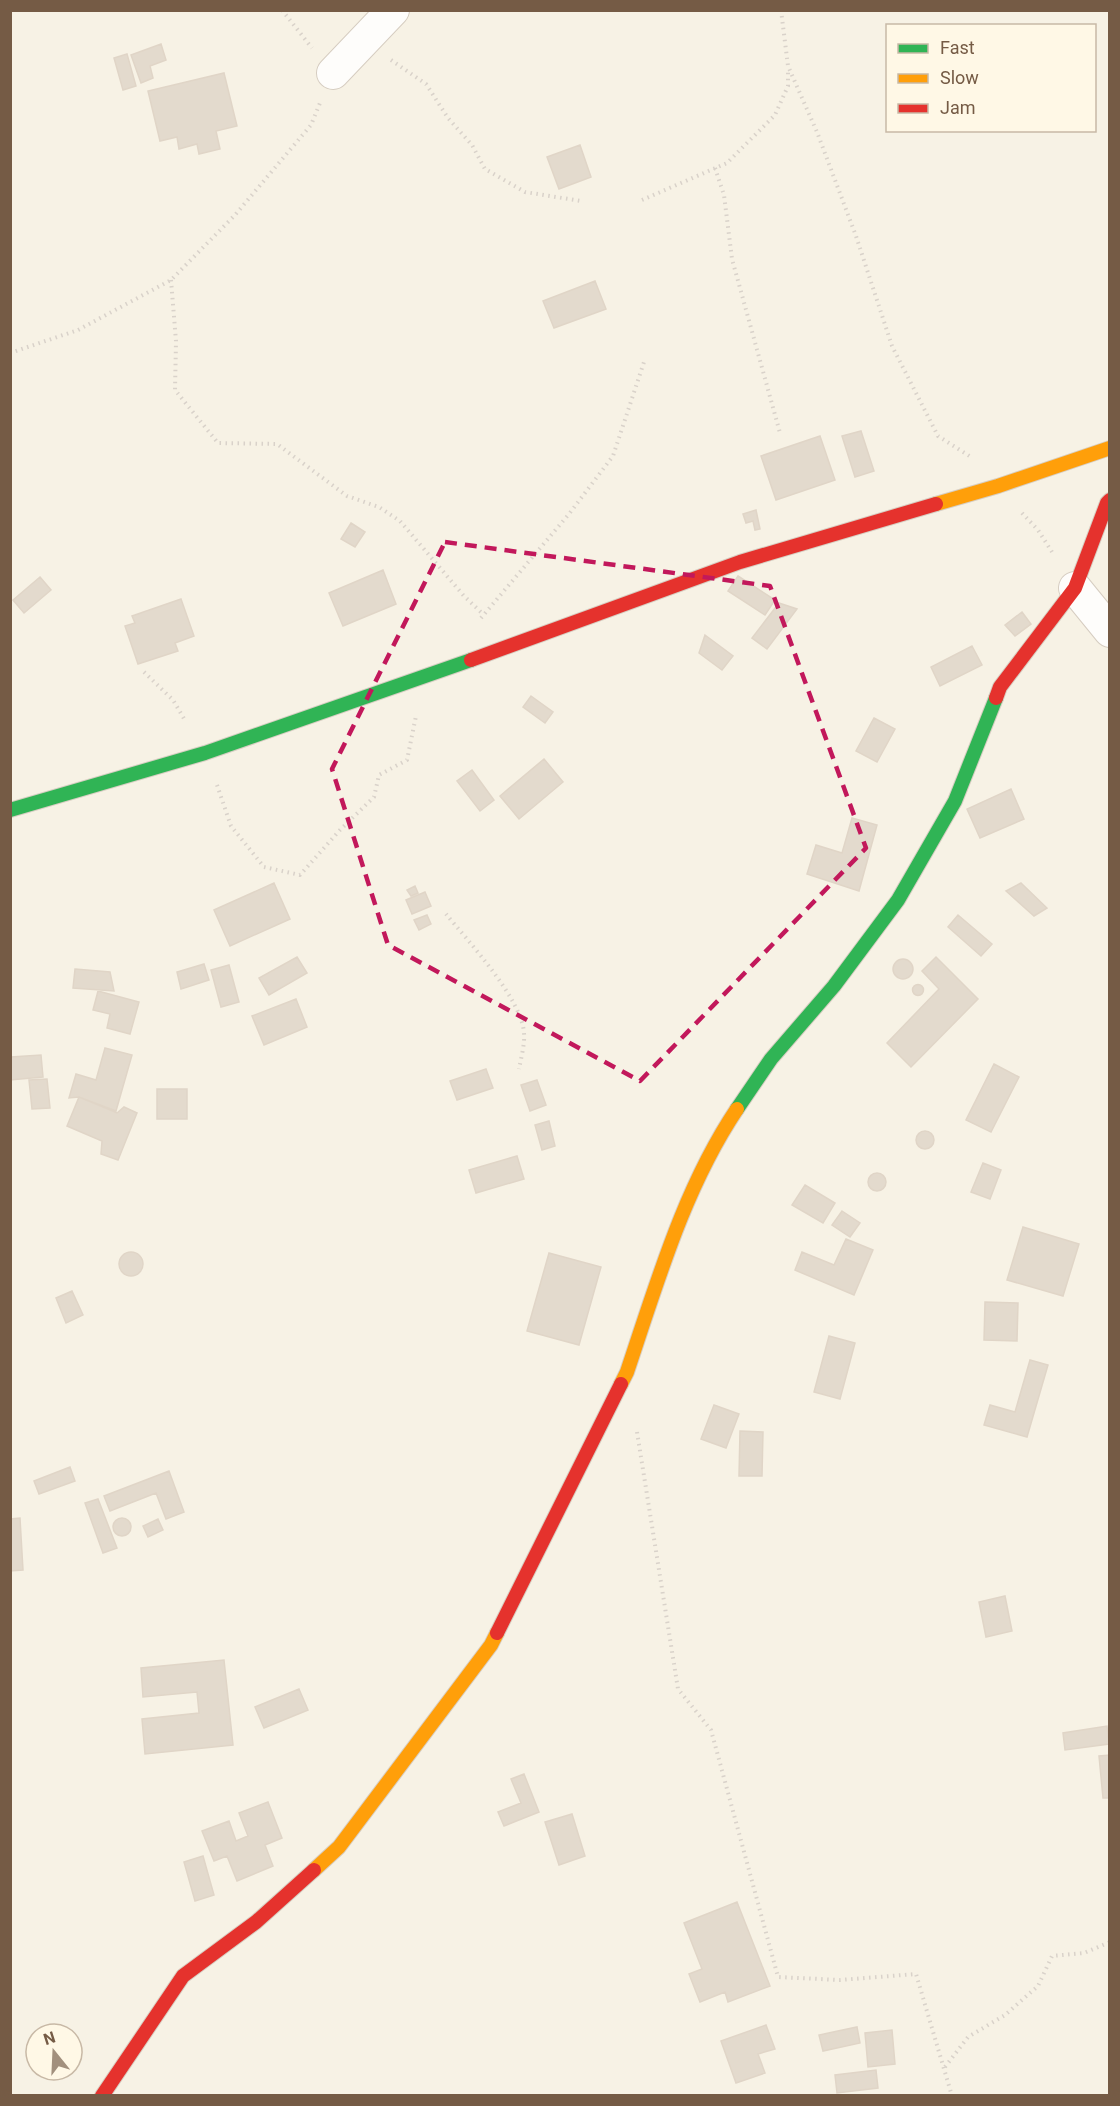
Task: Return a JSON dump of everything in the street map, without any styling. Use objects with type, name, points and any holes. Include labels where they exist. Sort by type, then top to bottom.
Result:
[{"type":"street","points":[[333,73],[393,10]]},
{"type":"street","points":[[10,810],[183,760],[431,675],[740,562],[998,486],[1110,448]]},
{"type":"street","points":[[102,2096],[183,1976],[256,1922],[339,1847],[491,1645],[627,1372],[668,1250],[716,1142],[771,1059],[834,986],[898,900],[955,801],[1000,687],[1076,588],[1110,500]]},
{"type":"street","points":[[1076,588],[1110,630]]},
{"type":"path","points":[[10,353],[78,330],[171,280],[235,215],[311,125],[333,73],[282,10]]},
{"type":"path","points":[[642,200],[727,163],[775,115],[788,86],[788,66],[781,10]]},
{"type":"path","points":[[357,48],[386,56],[426,84],[448,118],[472,145],[485,169],[525,192],[581,201]]},
{"type":"path","points":[[788,66],[817,132],[892,346],[938,436],[972,458],[1038,530],[1076,588]]},
{"type":"path","points":[[714,168],[724,195],[732,259],[780,433]]},
{"type":"path","points":[[171,280],[176,341],[175,390],[218,443],[277,444],[347,496],[379,507],[393,516],[400,521],[464,596],[484,615]]},
{"type":"path","points":[[476,622],[569,514],[613,456],[645,359]]},
{"type":"path","points":[[231,826],[264,867],[300,875],[340,830],[374,797],[379,774],[407,760],[411,732],[421,697],[431,675]]},
{"type":"path","points":[[446,914],[489,966],[519,1012],[524,1033],[519,1069]]},
{"type":"path","points":[[636,1431],[678,1689],[711,1730],[778,1977],[840,1980],[916,1974],[952,2096]]},
{"type":"path","points":[[944,2068],[968,2037],[1005,2015],[1038,1986],[1052,1956],[1084,1953],[1110,1942]]},
{"type":"highlighted area","points":[[445,542],[770,586],[866,848],[640,1081],[388,945],[332,769]]},
{"type":"building","points":[[161,44],[166,60],[150,66],[153,78],[141,83],[131,55]]},
{"type":"building","points":[[127,54],[136,86],[123,90],[114,58]]},
{"type":"building","points":[[224,73],[237,126],[216,131],[220,149],[199,154],[197,144],[179,149],[177,137],[160,141],[148,91]]},
{"type":"building","points":[[580,145],[591,177],[559,189],[547,157]]},
{"type":"building","points":[[595,281],[606,309],[554,328],[543,301]]},
{"type":"building","points":[[861,431],[874,471],[855,477],[842,436]]},
{"type":"building","points":[[820,436],[835,480],[776,500],[761,456]]},
{"type":"building","points":[[756,510],[760,529],[755,530],[753,521],[746,523],[743,514]]},
{"type":"building","points":[[351,523],[365,532],[355,547],[341,539]]},
{"type":"building","points":[[383,570],[396,604],[343,626],[329,593]]},
{"type":"building","points":[[738,576],[775,600],[765,615],[728,591]]},
{"type":"building","points":[[40,577],[51,590],[24,613],[13,600]]},
{"type":"building","points":[[181,599],[194,636],[175,643],[178,651],[138,664],[125,626],[135,623],[132,616]]},
{"type":"building","points":[[779,603],[797,609],[767,649],[752,638]]},
{"type":"building","points":[[1022,612],[1031,624],[1015,636],[1005,625]]},
{"type":"building","points":[[705,635],[733,656],[722,670],[699,653]]},
{"type":"building","points":[[972,646],[982,665],[940,686],[931,667]]},
{"type":"building","points":[[531,696],[553,712],[545,723],[523,707]]},
{"type":"building","points":[[874,718],[895,729],[877,762],[856,751]]},
{"type":"building","points":[[544,759],[563,782],[519,819],[500,796]]},
{"type":"building","points":[[472,770],[494,800],[480,811],[457,781]]},
{"type":"building","points":[[1011,789],[1024,819],[980,838],[967,809]]},
{"type":"building","points":[[852,818],[877,825],[859,891],[807,874],[816,845],[842,853]]},
{"type":"building","points":[[274,883],[290,919],[230,946],[214,910]]},
{"type":"building","points":[[1021,883],[1047,908],[1034,916],[1006,891]]},
{"type":"building","points":[[415,886],[418,893],[411,896],[407,890]]},
{"type":"building","points":[[425,892],[431,906],[412,914],[406,900]]},
{"type":"building","points":[[427,915],[431,924],[419,930],[414,920]]},
{"type":"building","points":[[958,915],[992,944],[981,956],[948,927]]},
{"type":"building","points":[[297,957],[307,973],[269,995],[259,978]]},
{"type":"building","points":[[936,957],[978,999],[911,1067],[887,1043],[939,989],[922,971]]},
{"type":"building","points":[[899,959],[907,959],[913,965],[913,973],[907,979],[899,979],[893,973],[893,965]]},
{"type":"building","points":[[204,964],[209,980],[181,989],[177,972]]},
{"type":"building","points":[[229,965],[239,1002],[221,1007],[211,970]]},
{"type":"building","points":[[75,969],[110,972],[114,991],[73,988]]},
{"type":"building","points":[[918,985],[922,986],[922,994],[918,995],[914,994],[913,990],[914,986]]},
{"type":"building","points":[[98,991],[139,1002],[130,1034],[107,1028],[110,1014],[93,1010]]},
{"type":"building","points":[[296,999],[307,1027],[264,1045],[252,1016]]},
{"type":"building","points":[[105,1048],[132,1055],[116,1111],[79,1097],[69,1098],[76,1074],[96,1080]]},
{"type":"building","points":[[41,1055],[43,1077],[10,1080],[11,1057]]},
{"type":"building","points":[[994,1064],[1019,1077],[991,1132],[966,1120]]},
{"type":"building","points":[[486,1069],[493,1088],[457,1100],[450,1081]]},
{"type":"building","points":[[47,1079],[50,1108],[32,1109],[29,1080]]},
{"type":"building","points":[[537,1080],[546,1105],[530,1111],[521,1085]]},
{"type":"building","points":[[157,1089],[187,1089],[187,1119],[157,1119]]},
{"type":"building","points":[[79,1097],[117,1113],[124,1107],[137,1113],[118,1160],[101,1154],[102,1141],[67,1126]]},
{"type":"building","points":[[549,1121],[555,1146],[542,1150],[535,1125]]},
{"type":"building","points":[[921,1131],[929,1131],[934,1136],[932,1147],[921,1149],[916,1144],[916,1136]]},
{"type":"building","points":[[517,1156],[524,1179],[476,1193],[469,1170]]},
{"type":"building","points":[[983,1163],[1001,1170],[990,1199],[971,1192]]},
{"type":"building","points":[[873,1173],[881,1173],[886,1178],[884,1189],[873,1191],[868,1186],[868,1178]]},
{"type":"building","points":[[805,1185],[835,1203],[823,1223],[792,1205]]},
{"type":"building","points":[[842,1211],[860,1223],[850,1237],[832,1225]]},
{"type":"building","points":[[1023,1227],[1079,1244],[1063,1296],[1007,1280]]},
{"type":"building","points":[[846,1239],[873,1250],[854,1295],[795,1270],[802,1252],[834,1265]]},
{"type":"building","points":[[131,1252],[139,1256],[143,1264],[139,1272],[131,1276],[123,1272],[119,1264],[123,1256]]},
{"type":"building","points":[[549,1253],[601,1267],[579,1345],[527,1331]]},
{"type":"building","points":[[72,1291],[83,1315],[66,1323],[56,1298]]},
{"type":"building","points":[[985,1302],[1018,1303],[1017,1341],[984,1340]]},
{"type":"building","points":[[829,1336],[855,1343],[840,1399],[814,1392]]},
{"type":"building","points":[[1030,1360],[1048,1365],[1027,1437],[984,1425],[990,1405],[1015,1412]]},
{"type":"building","points":[[714,1405],[739,1414],[726,1448],[701,1439]]},
{"type":"building","points":[[740,1431],[763,1432],[762,1476],[739,1476]]},
{"type":"building","points":[[70,1467],[75,1481],[39,1494],[34,1481]]},
{"type":"building","points":[[169,1471],[184,1512],[166,1519],[156,1493],[110,1511],[104,1496]]},
{"type":"building","points":[[98,1499],[117,1548],[103,1553],[85,1503]]},
{"type":"building","points":[[20,1518],[23,1570],[10,1571],[10,1519]]},
{"type":"building","points":[[122,1518],[128,1521],[131,1527],[128,1533],[122,1536],[116,1533],[113,1527],[116,1521]]},
{"type":"building","points":[[158,1519],[163,1530],[148,1537],[143,1526]]},
{"type":"building","points":[[1005,1596],[1012,1631],[986,1637],[979,1602]]},
{"type":"building","points":[[224,1660],[233,1745],[145,1754],[142,1719],[199,1713],[197,1692],[143,1697],[141,1668]]},
{"type":"building","points":[[299,1689],[308,1710],[264,1728],[255,1707]]},
{"type":"building","points":[[1107,1726],[1109,1744],[1065,1750],[1063,1733]]},
{"type":"building","points":[[1110,1755],[1110,1798],[1103,1798],[1099,1756]]},
{"type":"building","points":[[524,1774],[539,1812],[504,1826],[498,1812],[521,1803],[511,1779]]},
{"type":"building","points":[[268,1802],[282,1838],[265,1845],[273,1866],[237,1881],[227,1856],[214,1861],[202,1831],[229,1821],[236,1841],[248,1836],[239,1813]]},
{"type":"building","points":[[572,1814],[585,1856],[559,1865],[545,1822]]},
{"type":"building","points":[[203,1856],[214,1895],[195,1901],[184,1862]]},
{"type":"building","points":[[737,1902],[770,1986],[728,2002],[725,1992],[700,2002],[689,1974],[702,1969],[684,1923]]},
{"type":"building","points":[[766,2025],[775,2049],[758,2054],[765,2073],[736,2083],[721,2041]]},
{"type":"building","points":[[857,2027],[860,2043],[823,2051],[819,2035]]},
{"type":"building","points":[[892,2030],[895,2064],[868,2067],[865,2033]]},
{"type":"building","points":[[876,2070],[878,2088],[837,2093],[835,2075]]},
{"type":"traffic: fast","points":[[10,810],[205,753],[471,660]]},
{"type":"traffic: fast","points":[[737,1109],[771,1059],[834,986],[898,900],[955,801],[996,698]]},
{"type":"traffic: slow","points":[[936,504],[998,486],[1110,448]]},
{"type":"traffic: slow","points":[[621,1384],[687,1203],[718,1139],[737,1109]]},
{"type":"traffic: slow","points":[[314,1870],[339,1847],[491,1645],[497,1633]]},
{"type":"traffic: jam","points":[[996,698],[1000,687],[1075,588],[1110,500]]},
{"type":"traffic: jam","points":[[471,660],[740,562],[936,504]]},
{"type":"traffic: jam","points":[[497,1633],[621,1384]]},
{"type":"traffic: jam","points":[[102,2096],[183,1976],[256,1922],[314,1870]]}]
